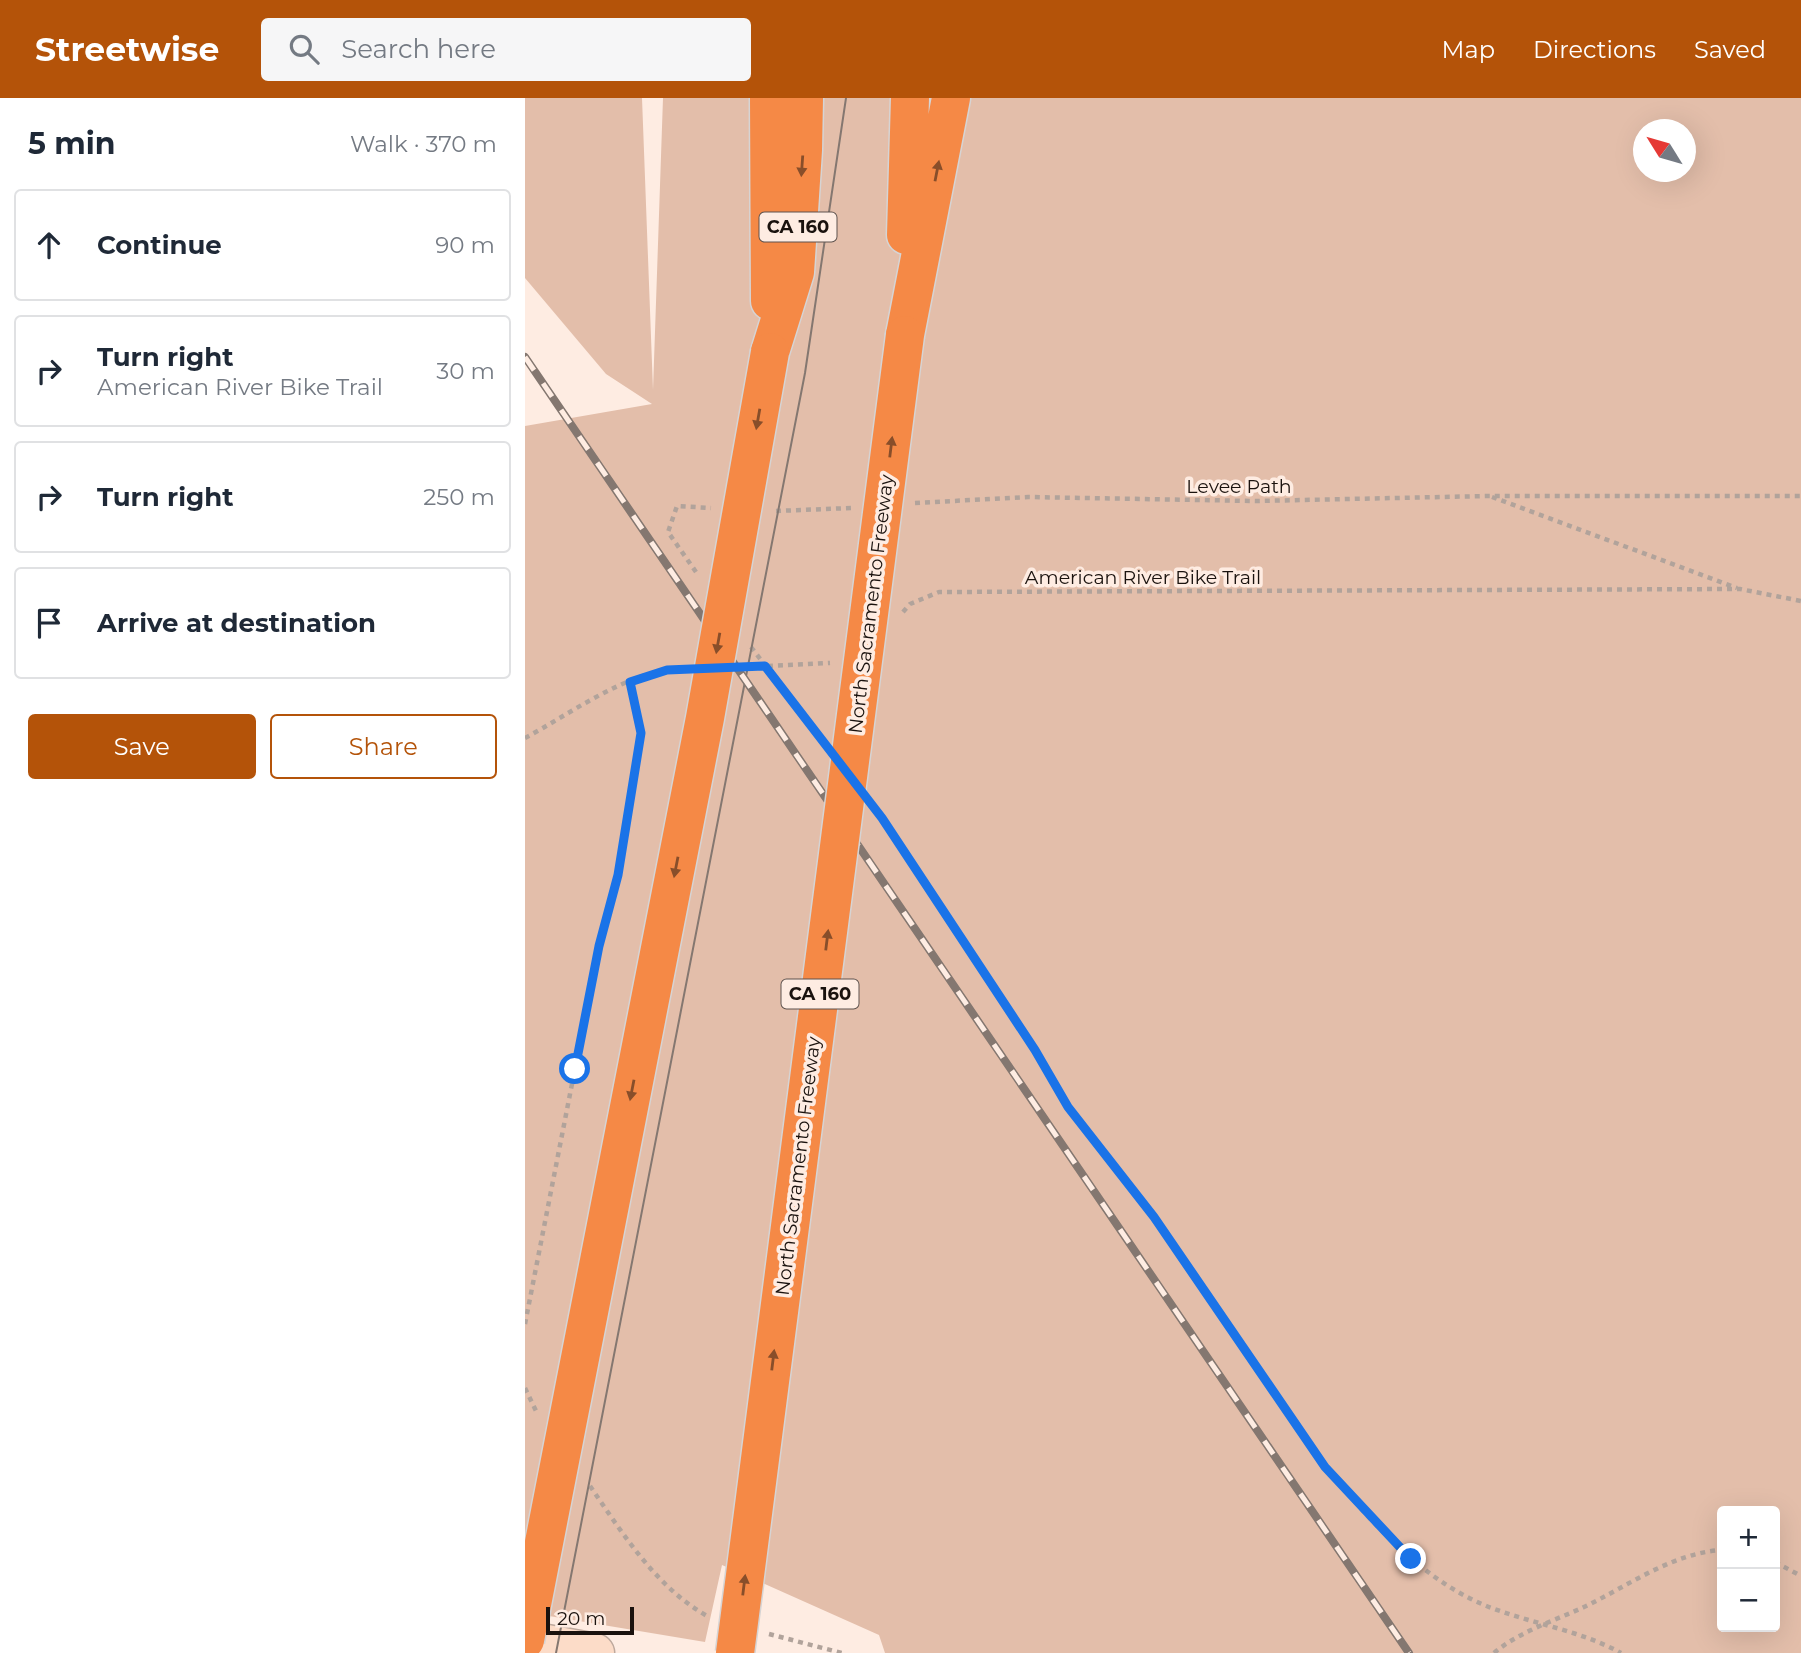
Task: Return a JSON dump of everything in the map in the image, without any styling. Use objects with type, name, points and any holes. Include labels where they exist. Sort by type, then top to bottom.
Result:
[{"type":"highway","points":[[769,98],[770,352]]},
{"type":"highway","name":"CA 160","points":[[525,1640],[705,718],[770,352],[795,272],[803,150],[803,98]]},
{"type":"highway","points":[[905,335],[910,98]]},
{"type":"highway","name":"North Sacramento Freeway","points":[[747,1642],[905,335],[951,98]]},
{"type":"main road","points":[[525,1640],[596,1653]]},
{"type":"path","points":[[1488,496],[1740,589]]},
{"type":"path","name":"Levee Path","points":[[912,504],[1028,497],[1257,501],[1488,496],[1801,496]]},
{"type":"path","points":[[700,578],[668,532],[677,506],[713,508]]},
{"type":"path","points":[[763,510],[801,512],[856,508]]},
{"type":"path","name":"American River Bike Trail","points":[[901,614],[909,604],[939,592],[1740,589],[1801,601]]},
{"type":"path","points":[[745,639],[821,739]]},
{"type":"path","points":[[741,667],[838,661]]},
{"type":"path","points":[[525,738],[597,697],[630,682],[667,670],[692,669]]},
{"type":"path","points":[[525,1324],[599,946],[618,875],[641,733],[630,682]]},
{"type":"path","points":[[875,808],[1035,1050],[1068,1107],[1154,1217],[1325,1467],[1364,1512],[1437,1581],[1498,1611],[1597,1641],[1621,1653]]},
{"type":"path","points":[[525,1388],[539,1416]]},
{"type":"path","points":[[588,1484],[660,1581],[684,1604],[710,1618]]},
{"type":"path","points":[[1494,1653],[1513,1639],[1648,1573],[1694,1555],[1717,1551]]},
{"type":"path","points":[[1780,1565],[1801,1576]]},
{"type":"path","points":[[747,1642],[842,1653]]},
{"type":"shaded area","points":[[525,98],[642,98],[653,390],[663,98],[1801,98],[1801,1653],[885,1653],[879,1635],[722,1565],[705,1642],[525,1612],[525,426],[652,404],[606,374],[525,278]]},
{"type":"tram line","points":[[556,1653],[805,373],[846,98]]},
{"type":"railway","points":[[525,357],[1409,1653]]},
{"type":"route","points":[[575,1069],[599,946],[618,875],[641,733],[630,682],[667,670],[765,666],[882,818],[1035,1050],[1068,1107],[1154,1217],[1325,1467],[1348,1495],[1411,1559]]}]
